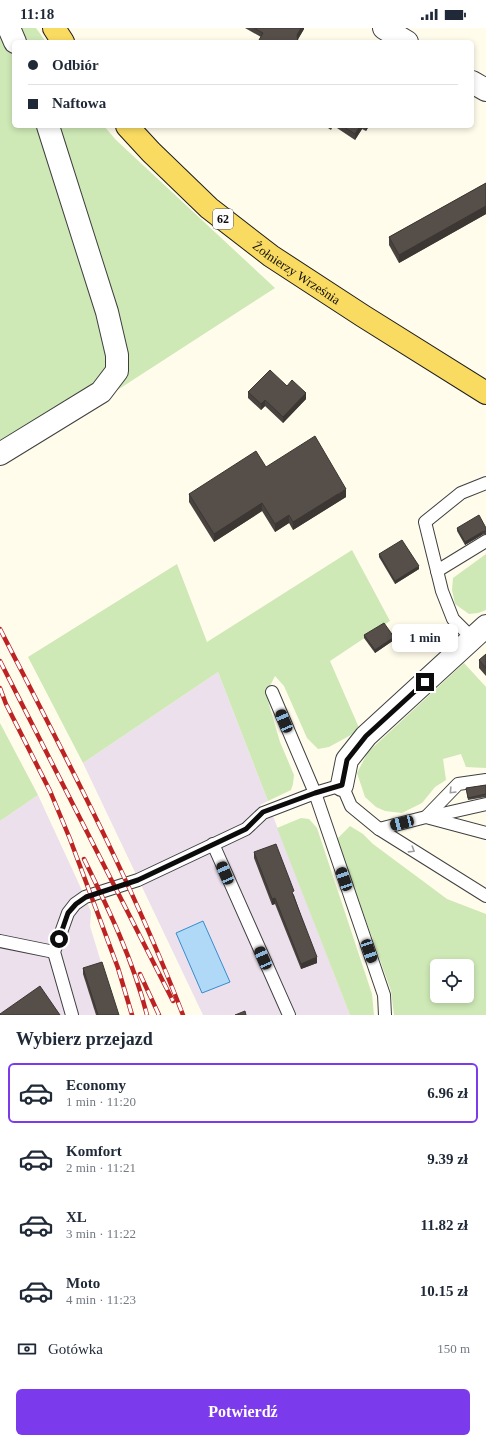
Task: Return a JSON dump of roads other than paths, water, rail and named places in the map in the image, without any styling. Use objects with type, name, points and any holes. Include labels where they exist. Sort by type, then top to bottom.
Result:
[{"type":"main road","points":[[54,28],[62,40]]},
{"type":"main road","name":"Żołnierzy Września","points":[[130,128],[151,152],[209,208],[271,256],[486,394]]},
{"type":"street","points":[[9,28],[14,40]]},
{"type":"street","points":[[384,28],[404,40]]},
{"type":"street","points":[[474,83],[486,90]]},
{"type":"street","points":[[0,454],[102,392],[117,371],[117,355],[107,312],[49,128]]},
{"type":"street","points":[[342,785],[347,760],[366,736],[479,632]]},
{"type":"lane","points":[[479,632],[453,620],[442,591],[426,522],[461,493],[486,483]]},
{"type":"lane","points":[[437,571],[486,541]]},
{"type":"lane","points":[[272,692],[315,793],[384,994],[385,1015]]},
{"type":"lane","points":[[426,817],[458,784],[486,780]]},
{"type":"lane","points":[[72,1015],[54,952],[68,913],[76,904],[86,897],[138,880],[246,829],[263,812],[342,785],[351,806],[379,829],[486,896]]},
{"type":"lane","points":[[379,829],[486,804]]},
{"type":"lane","points":[[426,817],[486,833]]},
{"type":"lane","points":[[212,844],[289,1015]]},
{"type":"lane","points":[[0,942],[54,952]]},
{"type":"water","points":[[203,921],[230,982],[202,993],[176,933]]},
{"type":"railway","points":[[0,629],[120,868],[142,916],[183,1015]]},
{"type":"railway","points":[[0,661],[173,1001]]},
{"type":"railway","points":[[0,688],[6,704],[50,791],[70,839],[118,968],[132,1015]]},
{"type":"railway","points":[[84,859],[128,955],[147,1015]]},
{"type":"railway","points":[[140,974],[159,1015]]}]
